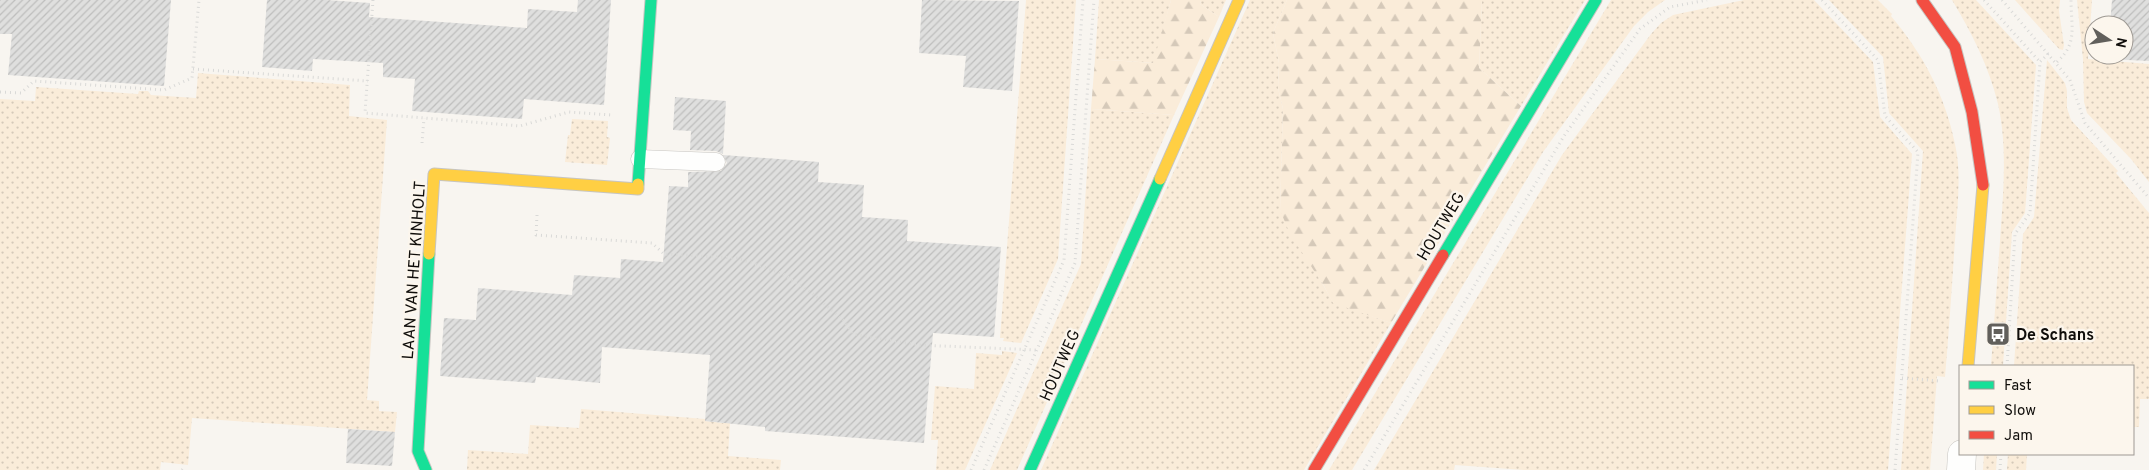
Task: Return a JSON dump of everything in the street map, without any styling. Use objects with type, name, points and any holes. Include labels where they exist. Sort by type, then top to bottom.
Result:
[{"type":"street","name":"LAAN VAN HET KINHOLT","points":[[426,470],[418,450],[434,174],[638,189],[651,0]]},
{"type":"street","name":"HOUTWEG","points":[[1030,470],[1239,0]]},
{"type":"street","name":"HOUTWEG","points":[[1314,470],[1596,0]]},
{"type":"street","points":[[1919,1],[1955,47],[1972,112],[1983,180],[1968,365]]},
{"type":"street","points":[[1961,470],[1962,455]]},
{"type":"lane","points":[[640,159],[716,162]]},
{"type":"path","points":[[0,92],[21,93],[34,81],[164,90],[192,78],[199,0]]},
{"type":"path","points":[[373,0],[365,113],[520,126],[569,112],[643,118]]},
{"type":"path","points":[[971,470],[1064,260],[1083,0]]},
{"type":"path","points":[[984,470],[1075,263],[1094,0]]},
{"type":"path","points":[[1364,470],[1564,136],[1640,29],[1670,7],[1707,0]]},
{"type":"path","points":[[1822,0],[1878,60],[1885,116],[1918,152],[1895,470]]},
{"type":"path","points":[[1984,0],[2040,62]]},
{"type":"path","points":[[2002,0],[2057,62],[2070,80],[2085,124],[2149,198]]},
{"type":"path","points":[[2057,62],[2067,52],[2071,43],[2071,0]]},
{"type":"path","points":[[2007,365],[2015,234],[2030,213],[2040,62],[2049,53]]},
{"type":"path","points":[[193,69],[368,81]]},
{"type":"path","points":[[539,182],[536,235],[652,243],[664,254],[737,258],[781,273],[812,294],[844,321],[853,334],[918,345],[1037,350]]},
{"type":"path","points":[[1902,378],[1944,381]]},
{"type":"path","points":[[2000,470],[2001,455]]},
{"type":"green space","points":[[1026,0],[1076,0],[1058,259],[1021,343],[1003,341],[1004,338],[1000,338]]},
{"type":"green space","points":[[1099,0],[1171,0],[1154,63],[1095,59]]},
{"type":"green space","points":[[1171,0],[1201,0],[1200,4],[1219,17],[1174,115],[1091,109],[1095,59],[1153,63]]},
{"type":"green space","points":[[1201,0],[1226,0],[1219,17],[1200,4]]},
{"type":"green space","points":[[1250,0],[1287,0],[1273,33],[1279,63],[1278,88],[1283,109],[1280,210],[1333,302],[1391,323],[1304,470],[1041,470]]},
{"type":"green space","points":[[1287,0],[1482,0],[1479,68],[1521,106],[1391,323],[1333,303],[1290,234],[1280,210],[1283,109],[1278,88],[1279,63],[1273,33]]},
{"type":"green space","points":[[1482,0],[1585,0],[1521,106],[1479,68]]},
{"type":"green space","points":[[1611,0],[1665,0],[1648,12],[1634,26],[1543,152],[1352,470],[1329,470]]},
{"type":"green space","points":[[1744,0],[1814,0],[1873,62],[1880,117],[1912,154],[1888,470],[1524,470],[1455,465],[1454,470],[1374,470],[1562,155],[1651,34],[1661,23],[1673,15]]},
{"type":"green space","points":[[1829,0],[1878,0],[1892,14],[1891,16],[1923,60],[1939,92],[1955,144],[1958,192],[1948,343],[1945,377],[1937,376],[1930,470],[1901,470],[1923,151],[1889,113],[1883,57]]},
{"type":"green space","points":[[1952,0],[1976,0],[2036,65],[2025,213],[2012,232],[2003,365],[1991,365],[2003,189],[2003,138],[1994,90],[1985,64]]},
{"type":"green space","points":[[2015,0],[2060,0],[2059,11],[2064,45],[2063,50],[2059,49]]},
{"type":"green space","points":[[2077,0],[2092,0],[2091,15],[2084,15],[2084,65],[2149,64],[2149,182],[2131,159],[2087,113],[2084,102],[2083,59]]},
{"type":"green space","points":[[2047,60],[2065,83],[2067,108],[2071,120],[2118,171],[2116,173],[2149,213],[2149,399],[2140,399],[2139,427],[2134,427],[2134,365],[2014,365],[2023,234],[2034,217]]},
{"type":"green space","points":[[198,73],[350,85],[349,116],[387,120],[367,400],[379,401],[379,411],[397,412],[395,432],[192,418],[188,465],[161,462],[160,470],[0,470],[0,99],[35,101],[36,87],[138,94],[139,91],[148,91],[151,95],[196,98]]},
{"type":"green space","points":[[1091,109],[1174,115],[1017,470],[990,470],[1081,264]]},
{"type":"green space","points":[[572,119],[608,121],[607,137],[610,138],[607,165],[565,162]]},
{"type":"green space","points":[[1002,351],[1017,353],[965,470],[936,470],[938,440],[931,440],[935,386],[974,389],[976,353],[1002,355]]},
{"type":"green space","points":[[732,390],[728,456],[781,460],[780,470],[467,470],[468,450],[528,454],[530,425],[579,428],[581,409],[705,419],[705,421],[724,423]]},
{"type":"green space","points":[[1984,455],[1997,455],[1996,470],[1983,470]]},
{"type":"green space","points":[[2008,455],[2027,455],[2026,470],[2007,470]]},
{"type":"building","points":[[0,0],[171,0],[164,86],[8,75],[12,34],[0,34]]},
{"type":"building","points":[[267,0],[326,0],[370,3],[369,17],[527,28],[528,9],[577,12],[578,0],[611,0],[604,105],[524,99],[522,119],[412,111],[415,79],[383,77],[383,63],[313,59],[312,71],[262,67]]},
{"type":"building","points":[[922,0],[1019,1],[1012,91],[963,87],[966,56],[919,53]]},
{"type":"building","points":[[2112,0],[2149,0],[2149,61],[2134,60],[2134,15],[2111,15]]},
{"type":"building","points":[[675,97],[726,101],[723,154],[716,151],[690,150],[691,131],[673,130]]},
{"type":"building","points":[[723,155],[819,162],[818,182],[864,185],[862,217],[908,220],[907,241],[1001,247],[994,337],[933,333],[924,443],[765,431],[765,427],[705,421],[710,355],[602,347],[600,383],[536,377],[535,383],[440,376],[444,318],[476,320],[478,288],[572,295],[574,275],[620,278],[621,259],[663,262],[669,186],[688,187],[688,172],[721,171],[727,163]]},
{"type":"building","points":[[348,429],[395,432],[392,466],[346,463]]},
{"type":"traffic: fast","points":[[638,184],[651,0]]},
{"type":"traffic: fast","points":[[1443,255],[1596,0]]},
{"type":"traffic: fast","points":[[1030,470],[1160,179]]},
{"type":"traffic: fast","points":[[426,470],[418,451],[429,254]]},
{"type":"traffic: slow","points":[[1160,179],[1239,0]]},
{"type":"traffic: slow","points":[[429,254],[434,174],[638,189],[638,184]]},
{"type":"traffic: slow","points":[[1968,365],[1983,185]]},
{"type":"traffic: jam","points":[[1922,0],[1955,47],[1972,112],[1983,185]]},
{"type":"traffic: jam","points":[[1314,470],[1443,255]]},
{"type":"place","name":"De Schans","points":[[1998,334]]}]
